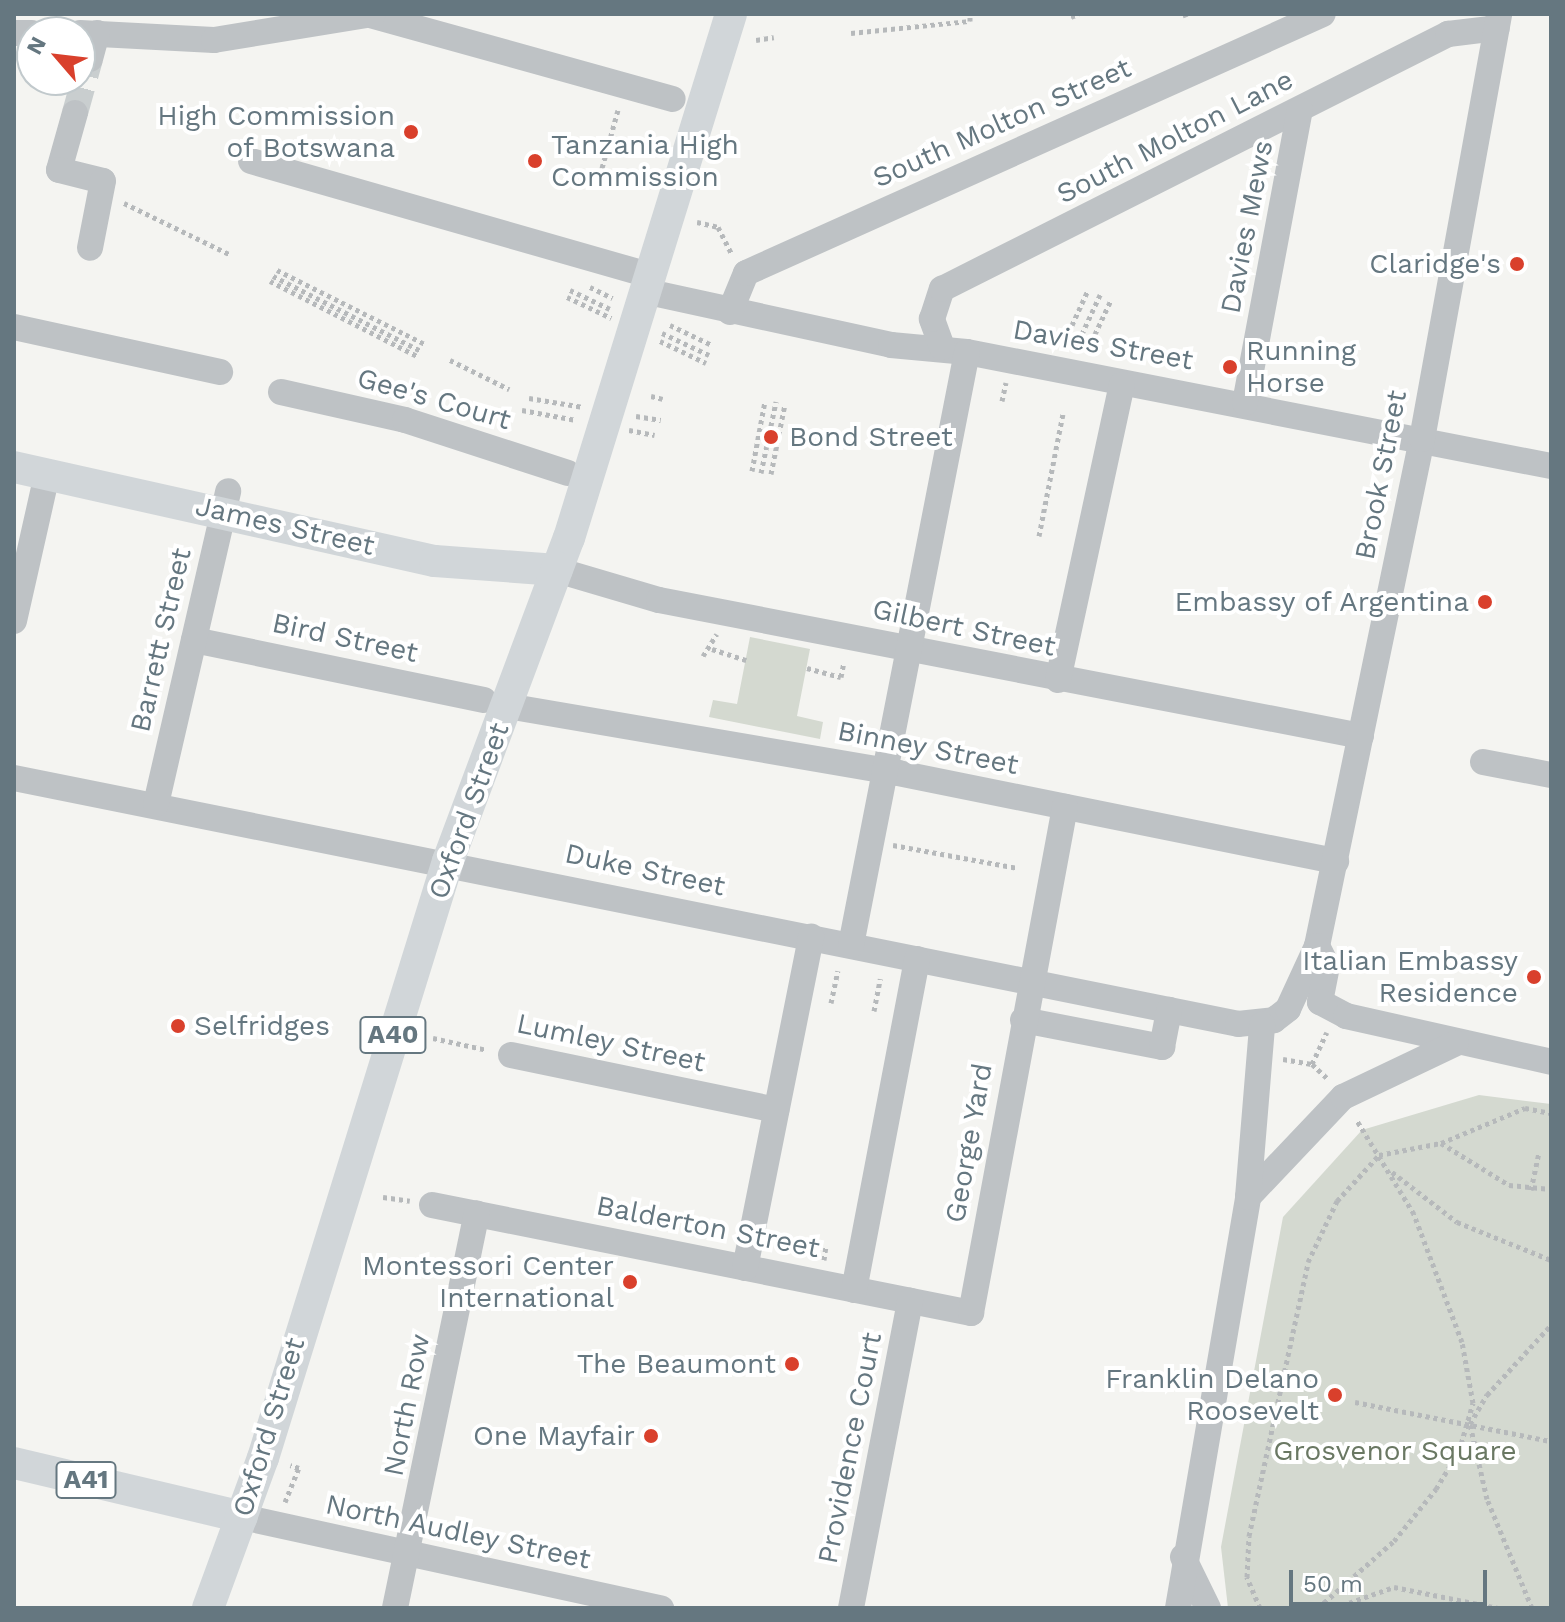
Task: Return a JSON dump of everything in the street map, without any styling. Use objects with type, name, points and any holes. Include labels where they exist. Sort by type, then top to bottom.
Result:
[{"type":"main road","name":"Oxford Street","points":[[208,1608],[242,1517],[495,703],[557,570],[731,14]]},
{"type":"main road","name":"James Street","points":[[14,467],[225,501],[435,561],[557,570]]},
{"type":"main road","name":"A41","points":[[14,1463],[242,1517]]},
{"type":"street","name":"South Molton Street","points":[[730,312],[746,273],[1323,14]]},
{"type":"street","points":[[96,33],[214,40],[372,15],[431,24],[546,64],[673,99]]},
{"type":"street","name":"South Molton Lane","points":[[954,349],[932,319],[942,289],[1458,30],[1498,21]]},
{"type":"street","name":"Brook Street","points":[[1288,1009],[1317,946],[1336,861],[1422,439],[1498,21]]},
{"type":"street","name":"Davies Mews","points":[[1245,403],[1300,110]]},
{"type":"street","points":[[75,113],[59,170],[103,181],[90,248]]},
{"type":"street","name":"Davies Street","points":[[251,161],[646,283],[730,312],[891,345],[954,349],[1122,385],[1245,403],[1551,466]]},
{"type":"street","points":[[14,327],[220,372]]},
{"type":"street","points":[[851,945],[913,649],[954,349]]},
{"type":"street","points":[[1058,680],[1122,385]]},
{"type":"street","name":"Gee's Court","points":[[281,392],[405,420],[568,473]]},
{"type":"street","points":[[14,621],[47,474]]},
{"type":"street","name":"Barrett Street","points":[[156,804],[201,641],[225,501]]},
{"type":"street","name":"Gilbert Street","points":[[557,570],[659,600],[1058,680],[1361,736]]},
{"type":"street","name":"Bird Street","points":[[201,641],[495,703]]},
{"type":"street","name":"Binney Street","points":[[495,703],[887,772],[1336,861]]},
{"type":"street","points":[[1483,762],[1551,775]]},
{"type":"street","name":"Duke Street","points":[[14,778],[448,861],[1031,983],[1262,1025]]},
{"type":"street","name":"George Yard","points":[[971,1313],[1065,807]]},
{"type":"street","points":[[745,1268],[811,937]]},
{"type":"street","name":"Brook Street","points":[[1317,946],[1327,966],[1320,1002]]},
{"type":"street","points":[[854,1290],[917,959]]},
{"type":"street","points":[[1178,1608],[1183,1556],[1248,1197],[1262,1025],[1288,1009],[1320,1002],[1346,1016],[1551,1062]]},
{"type":"street","points":[[1023,1020],[1162,1047],[1169,1010]]},
{"type":"street","points":[[1248,1197],[1343,1097],[1456,1043]]},
{"type":"street","name":"Lumley Street","points":[[511,1055],[776,1110]]},
{"type":"street","name":"Balderton Street","points":[[432,1205],[971,1313]]},
{"type":"street","name":"North Row","points":[[395,1608],[410,1557],[477,1213]]},
{"type":"street","name":"Providence Court","points":[[851,1608],[910,1301]]},
{"type":"street","name":"North Audley Street","points":[[242,1517],[410,1557],[656,1608]]},
{"type":"street","points":[[1183,1556],[1208,1608]]},
{"type":"path","points":[[851,33],[970,21],[970,14]]},
{"type":"path","points":[[1071,17],[1078,14]]},
{"type":"path","points":[[756,40],[774,37]]},
{"type":"path","points":[[602,168],[619,108]]},
{"type":"path","points":[[108,196],[231,255]]},
{"type":"path","points":[[697,222],[718,227]]},
{"type":"path","points":[[421,350],[273,276],[421,350]]},
{"type":"path","points":[[1064,373],[1088,290]]},
{"type":"path","points":[[1064,373],[1100,295]]},
{"type":"path","points":[[1064,373],[1111,300]]},
{"type":"path","points":[[668,343],[671,312]]},
{"type":"path","points":[[450,360],[509,389]]},
{"type":"path","points":[[651,396],[663,399]]},
{"type":"path","points":[[752,471],[765,401]]},
{"type":"path","points":[[761,473],[776,402]]},
{"type":"path","points":[[771,474],[785,404]]},
{"type":"path","points":[[1039,536],[1063,414]]},
{"type":"path","points":[[703,656],[712,649],[719,623]]},
{"type":"path","points":[[712,649],[746,660]]},
{"type":"path","points":[[807,668],[841,677]]},
{"type":"path","points":[[897,845],[1018,868]]},
{"type":"path","points":[[831,1003],[838,971]]},
{"type":"path","points":[[874,1011],[880,979]]},
{"type":"path","points":[[1312,1064],[1328,1030]]},
{"type":"path","name":"Lumley Street","points":[[433,1038],[511,1055]]},
{"type":"path","points":[[1266,1057],[1312,1064],[1335,1086]]},
{"type":"path","points":[[1349,1108],[1390,1171],[1462,1342],[1470,1424],[1487,1499],[1532,1608]]},
{"type":"path","points":[[1260,1608],[1247,1577],[1249,1536],[1308,1262],[1320,1225],[1379,1155],[1441,1143],[1525,1108],[1551,1113]]},
{"type":"path","points":[[1441,1143],[1531,1190],[1551,1189]]},
{"type":"path","points":[[1531,1190],[1539,1152]]},
{"type":"path","points":[[1390,1171],[1457,1222],[1551,1260]]},
{"type":"path","points":[[1318,1608],[1394,1541],[1436,1489],[1487,1395],[1551,1325]]},
{"type":"path","points":[[1355,1402],[1551,1441]]},
{"type":"path","points":[[280,1515],[299,1468]]},
{"type":"path","points":[[1334,1608],[1394,1587],[1498,1608]]},
{"type":"green space","points":[[750,637],[810,649],[797,716],[823,722],[820,739],[709,717],[713,700],[737,704]]},
{"type":"green space","name":"Grosvenor Square","points":[[1479,1095],[1551,1104],[1551,1608],[1228,1608],[1221,1547],[1283,1217],[1362,1130]]},
{"type":"tunnel","points":[[75,113],[80,96]]},
{"type":"place","name":"High Commission of Botswana","points":[[411,132]]},
{"type":"place","name":"Tanzania High Commission","points":[[535,161]]},
{"type":"place","name":"Claridge's","points":[[1517,264]]},
{"type":"place","name":"Running Horse","points":[[1230,367]]},
{"type":"place","name":"Bond Street","points":[[771,437]]},
{"type":"place","name":"Embassy of Argentina","points":[[1485,602]]},
{"type":"place","name":"Italian Embassy Residence","points":[[1534,977]]},
{"type":"place","name":"Selfridges","points":[[178,1026]]},
{"type":"place","name":"Montessori Center International","points":[[630,1282]]},
{"type":"place","name":"The Beaumont","points":[[792,1364]]},
{"type":"place","name":"Franklin Delano Roosevelt","points":[[1335,1395]]},
{"type":"place","name":"One Mayfair","points":[[651,1436]]}]
